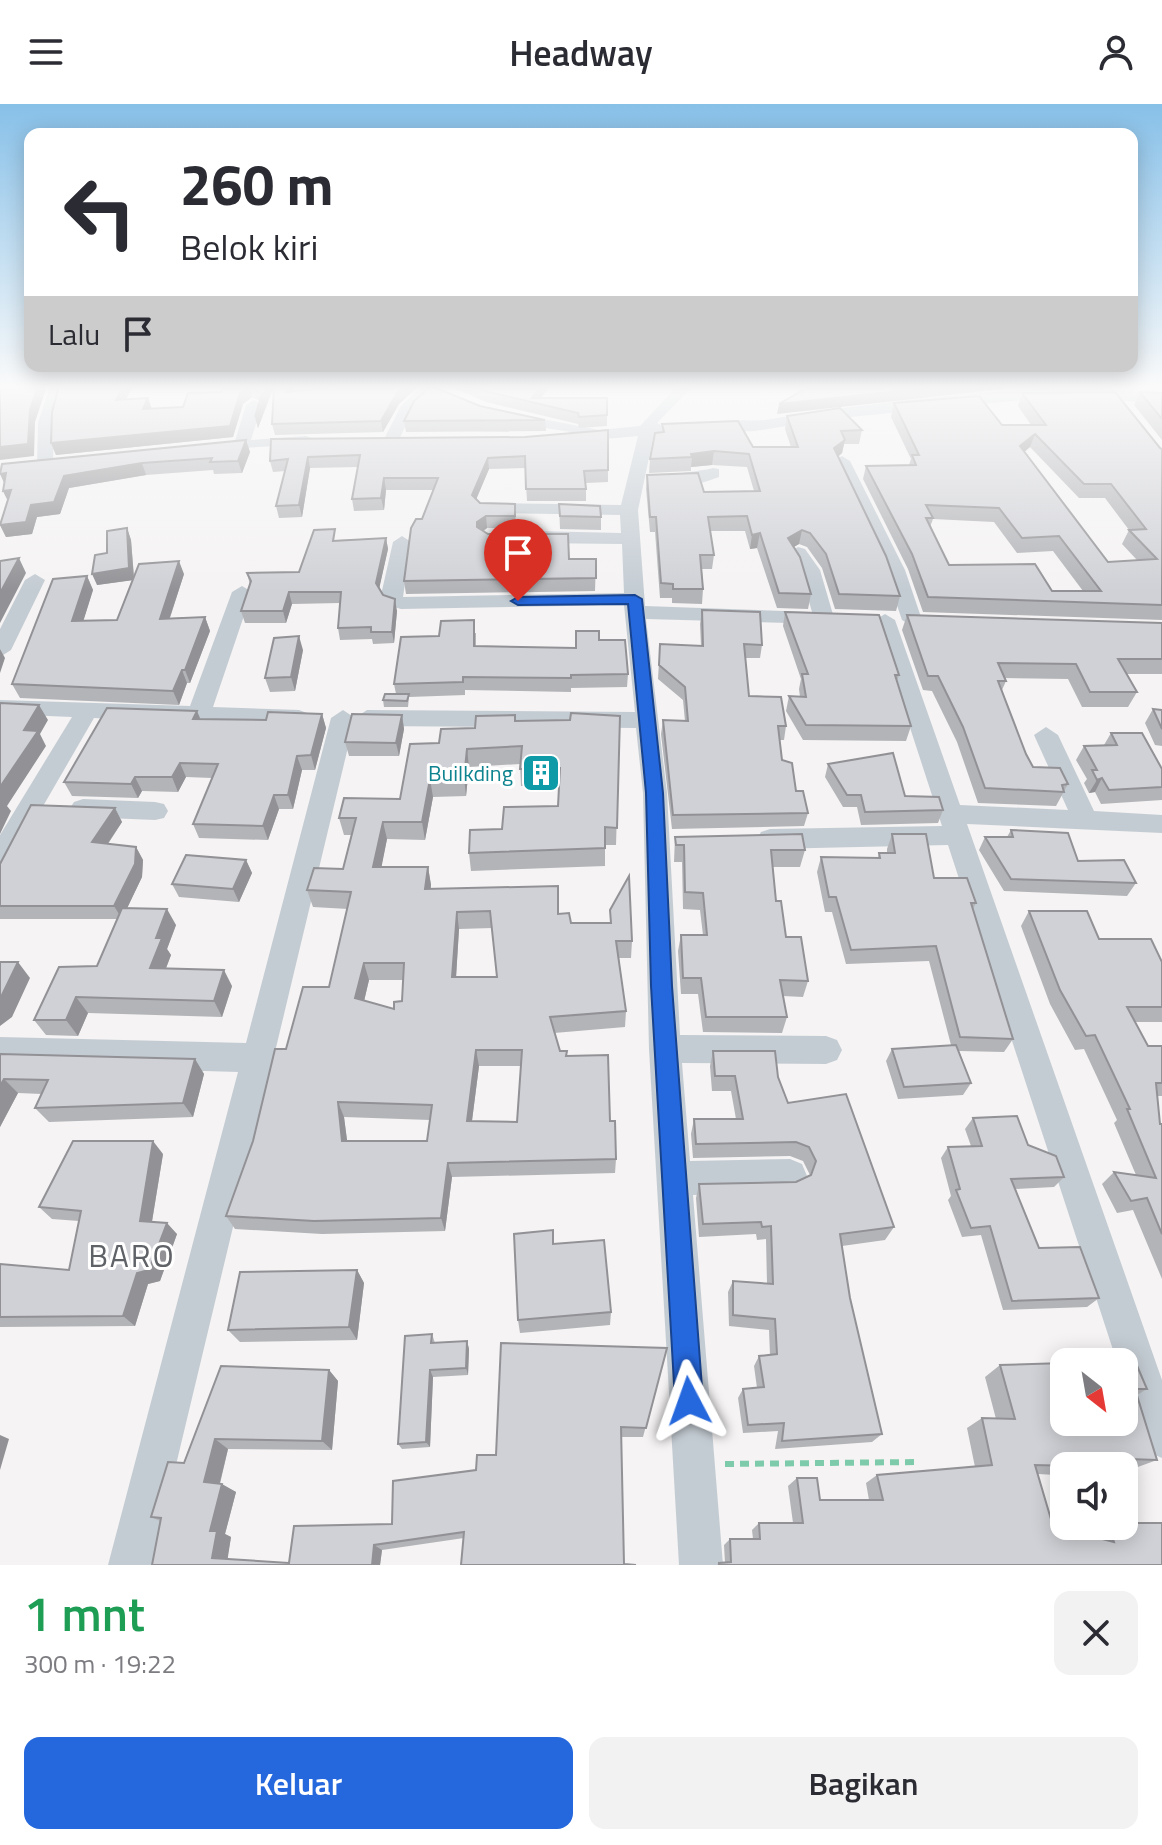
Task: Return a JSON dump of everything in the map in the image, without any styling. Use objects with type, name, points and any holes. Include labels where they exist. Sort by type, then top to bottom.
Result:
[{"type":"street","points":[[22,465],[53,462],[50,454]]},
{"type":"street","points":[[643,454],[630,524],[647,720],[669,841],[665,1049],[701,1565]]},
{"type":"street","points":[[842,461],[895,570],[898,620],[955,825],[1162,1438]]},
{"type":"street","points":[[637,481],[697,479],[713,473]]},
{"type":"street","points":[[485,508],[630,524]]},
{"type":"street","points":[[521,537],[630,524]]},
{"type":"street","points":[[402,542],[391,595],[401,603],[635,606],[831,618],[810,570],[798,553]]},
{"type":"street","points":[[0,650],[35,580]]},
{"type":"street","points":[[198,716],[242,592]]},
{"type":"street","points":[[0,707],[198,716],[647,720]]},
{"type":"street","points":[[0,857],[88,709]]},
{"type":"street","points":[[130,1565],[343,718]]},
{"type":"street","points":[[1046,735],[1086,821]]},
{"type":"street","points":[[32,806],[155,811]]},
{"type":"street","points":[[752,839],[955,825],[1086,821],[1162,824]]},
{"type":"street","points":[[665,1049],[826,1050]]},
{"type":"street","points":[[0,1051],[259,1058]]},
{"type":"street","points":[[674,1178],[790,1176]]},
{"type":"path","points":[[693,1465],[919,1462]]},
{"type":"building","points":[[102,454],[241,454],[238,461],[210,462],[212,458],[142,463],[64,476],[54,502],[31,505],[26,522],[0,525],[11,490],[3,491],[6,473],[0,474],[2,464]]},
{"type":"building","points":[[270,454],[608,454],[608,470],[584,471],[586,489],[526,489],[525,456],[488,458],[472,495],[480,503],[515,504],[515,516],[486,516],[477,522],[477,527],[488,534],[568,534],[569,559],[596,559],[596,578],[404,581],[411,528],[416,519],[422,519],[438,478],[384,478],[381,498],[352,499],[360,455],[308,457],[299,505],[276,506],[288,459],[270,461]]},
{"type":"building","points":[[651,454],[691,454],[692,457],[650,459]]},
{"type":"building","points":[[749,454],[837,454],[886,556],[900,596],[839,594],[826,554],[810,533],[802,530],[788,538],[800,557],[811,594],[779,593],[760,533],[752,535],[747,516],[708,517],[714,555],[700,555],[703,589],[673,589],[673,584],[661,583],[656,517],[650,517],[647,475],[698,473],[704,492],[760,491]]},
{"type":"building","points":[[1026,454],[1108,562],[1157,559],[1129,530],[1146,529],[1111,484],[1084,484],[1055,454],[1162,454],[1162,605],[928,597],[912,554],[866,466],[916,465],[912,455]],"holes":[[[926,505],[999,508],[1022,538],[1059,536],[1101,591],[1052,591],[1035,564],[949,565],[926,518],[933,518]]]},
{"type":"building","points":[[559,504],[600,506],[601,517],[560,516]]},
{"type":"building","points":[[127,528],[129,568],[92,574],[95,555],[107,553],[107,531]]},
{"type":"building","points":[[335,529],[333,541],[386,538],[376,583],[383,595],[395,599],[392,632],[371,632],[371,627],[338,628],[341,592],[289,592],[283,611],[241,611],[251,581],[247,573],[299,572],[314,530]]},
{"type":"building","points":[[19,558],[0,593],[0,561]]},
{"type":"building","points":[[179,561],[160,619],[205,617],[185,670],[182,670],[173,691],[12,684],[53,579],[87,576],[72,621],[117,620],[139,564]]},
{"type":"building","points":[[702,610],[760,612],[762,645],[744,644],[749,696],[781,697],[786,726],[778,726],[782,760],[792,763],[796,791],[803,791],[808,813],[673,815],[663,720],[688,721],[685,687],[659,665],[660,644],[703,646]]},
{"type":"building","points":[[785,612],[879,615],[899,675],[895,675],[911,726],[806,725],[789,696],[806,697],[802,674],[808,674]]},
{"type":"building","points":[[907,615],[1162,623],[1162,659],[1118,659],[1137,692],[1090,692],[1076,664],[998,663],[1006,681],[998,681],[1033,767],[1060,768],[1068,784],[1062,785],[1064,792],[985,788],[963,727],[938,676],[928,676]]},
{"type":"building","points":[[474,620],[474,646],[576,648],[576,631],[599,631],[599,640],[625,640],[628,674],[571,675],[571,678],[463,677],[463,682],[394,684],[401,637],[439,636],[441,621]]},
{"type":"building","points":[[299,636],[291,677],[265,678],[274,638]]},
{"type":"building","points":[[385,694],[409,694],[407,701],[383,700]]},
{"type":"building","points":[[0,703],[39,705],[24,730],[38,731],[0,787]]},
{"type":"building","points":[[107,708],[197,711],[193,719],[266,720],[268,712],[322,714],[311,755],[297,756],[288,795],[274,795],[263,826],[193,824],[218,764],[180,763],[172,777],[135,777],[131,784],[64,782]]},
{"type":"building","points":[[1153,709],[1162,710],[1162,729]]},
{"type":"building","points":[[571,713],[620,716],[617,828],[605,827],[605,848],[469,853],[470,830],[502,829],[504,807],[558,806],[560,768],[520,769],[522,746],[467,749],[464,778],[430,779],[422,822],[383,822],[373,867],[428,867],[425,889],[558,886],[558,914],[569,913],[571,923],[611,923],[610,910],[629,876],[632,941],[616,941],[626,1011],[550,1017],[560,1051],[567,1051],[566,1056],[608,1055],[610,1121],[615,1121],[616,1159],[448,1163],[441,1218],[314,1221],[226,1216],[253,1141],[275,1049],[286,1049],[303,987],[329,987],[351,892],[307,890],[314,868],[343,869],[356,818],[339,818],[344,798],[400,799],[410,744],[439,743],[441,729],[475,728],[476,716],[515,715],[515,721],[570,720]],"holes":[[[490,911],[497,977],[452,977],[457,912]],[[364,963],[404,963],[402,1001],[394,1002],[394,1009],[355,998]],[[476,1050],[522,1050],[517,1122],[467,1121]],[[338,1102],[432,1105],[427,1141],[342,1141]]]},
{"type":"building","points":[[352,714],[402,715],[396,743],[345,742]]},
{"type":"building","points":[[1111,733],[1142,733],[1162,769],[1162,787],[1109,790],[1102,778],[1097,780],[1092,770],[1097,770],[1084,746],[1117,745]]},
{"type":"building","points":[[893,753],[905,796],[939,797],[943,810],[865,812],[861,795],[847,795],[828,764]]},
{"type":"building","points":[[31,805],[115,808],[92,842],[136,847],[135,864],[114,906],[0,906],[0,864]]},
{"type":"building","points":[[1011,830],[1068,833],[1078,861],[1124,860],[1136,883],[1011,879],[985,837],[1013,837]]},
{"type":"building","points":[[802,834],[805,850],[771,850],[776,901],[781,901],[786,937],[801,937],[808,981],[780,980],[787,1017],[706,1017],[701,978],[683,978],[681,935],[707,935],[703,893],[685,892],[684,845],[676,845],[675,837]]},
{"type":"building","points":[[892,834],[926,834],[934,878],[967,878],[976,903],[971,903],[1013,1039],[960,1037],[936,946],[851,950],[836,897],[829,897],[821,857],[880,858],[879,853],[895,853]]},
{"type":"building","points":[[186,855],[246,860],[233,889],[172,884]]},
{"type":"building","points":[[122,908],[167,909],[156,938],[162,938],[150,968],[224,970],[214,1001],[76,997],[66,1020],[34,1020],[59,967],[97,966]]},
{"type":"building","points":[[1029,911],[1087,911],[1099,939],[1151,939],[1162,962],[1162,1007],[1127,1007],[1148,1046],[1162,1046],[1162,1083],[1156,1083],[1162,1124],[1162,1234],[1147,1198],[1131,1201],[1114,1172],[1156,1178],[1127,1109],[1130,1109],[1095,1035],[1086,1036],[1060,990]]},
{"type":"building","points":[[0,962],[18,962],[0,999]]},
{"type":"building","points":[[956,1045],[971,1083],[904,1087],[892,1049]]},
{"type":"building","points":[[713,1051],[775,1051],[778,1077],[788,1103],[846,1094],[894,1227],[840,1234],[850,1298],[882,1434],[782,1441],[784,1423],[748,1425],[743,1389],[764,1387],[759,1356],[777,1354],[775,1319],[733,1315],[733,1281],[773,1284],[771,1226],[762,1227],[761,1222],[703,1224],[699,1184],[796,1182],[811,1175],[816,1161],[809,1147],[796,1142],[696,1144],[694,1119],[743,1119],[735,1076],[715,1076]]},
{"type":"building","points":[[0,1054],[195,1059],[183,1103],[35,1108],[48,1080],[4,1079],[0,1086]]},
{"type":"building","points":[[1017,1116],[1028,1145],[1056,1156],[1064,1177],[1011,1179],[1039,1248],[1080,1247],[1099,1298],[1012,1301],[990,1226],[971,1228],[956,1190],[960,1189],[948,1147],[982,1146],[973,1118]]},
{"type":"building","points":[[73,1141],[153,1141],[140,1221],[167,1223],[149,1270],[137,1273],[123,1316],[0,1317],[0,1264],[69,1270],[81,1211],[39,1207]]},
{"type":"building","points":[[553,1230],[553,1244],[604,1240],[611,1312],[518,1320],[514,1234]]},
{"type":"building","points":[[357,1270],[349,1327],[228,1330],[240,1272]]},
{"type":"building","points":[[432,1334],[431,1343],[467,1341],[466,1368],[430,1370],[426,1442],[398,1444],[405,1336]]},
{"type":"building","points":[[501,1343],[667,1348],[646,1428],[621,1427],[624,1564],[636,1565],[461,1565],[464,1532],[374,1545],[372,1565],[152,1565],[161,1518],[151,1517],[168,1462],[184,1463],[221,1366],[329,1370],[322,1441],[215,1439],[204,1482],[222,1484],[210,1531],[217,1531],[212,1558],[289,1563],[294,1526],[392,1524],[393,1481],[476,1470],[477,1455],[496,1455]]},
{"type":"building","points":[[1050,1363],[1050,1436],[1138,1436],[1138,1399],[1157,1460],[1138,1459],[1138,1452],[1050,1452],[1050,1465],[1035,1465],[1050,1516],[1050,1540],[1138,1540],[1138,1523],[1162,1523],[1162,1565],[719,1565],[731,1562],[730,1539],[760,1539],[759,1523],[803,1523],[797,1478],[817,1478],[820,1500],[883,1500],[877,1475],[992,1465],[982,1418],[1015,1419],[1000,1365]]},
{"type":"building","points":[[1138,1368],[1147,1389],[1138,1389]]},
{"type":"place","name":"Builkding","points":[[541,773]]},
{"type":"district","name":"BARO","points":[[132,1255]]},
{"type":"route","points":[[518,601],[635,599],[655,793],[655,861],[689,1401]]}]
